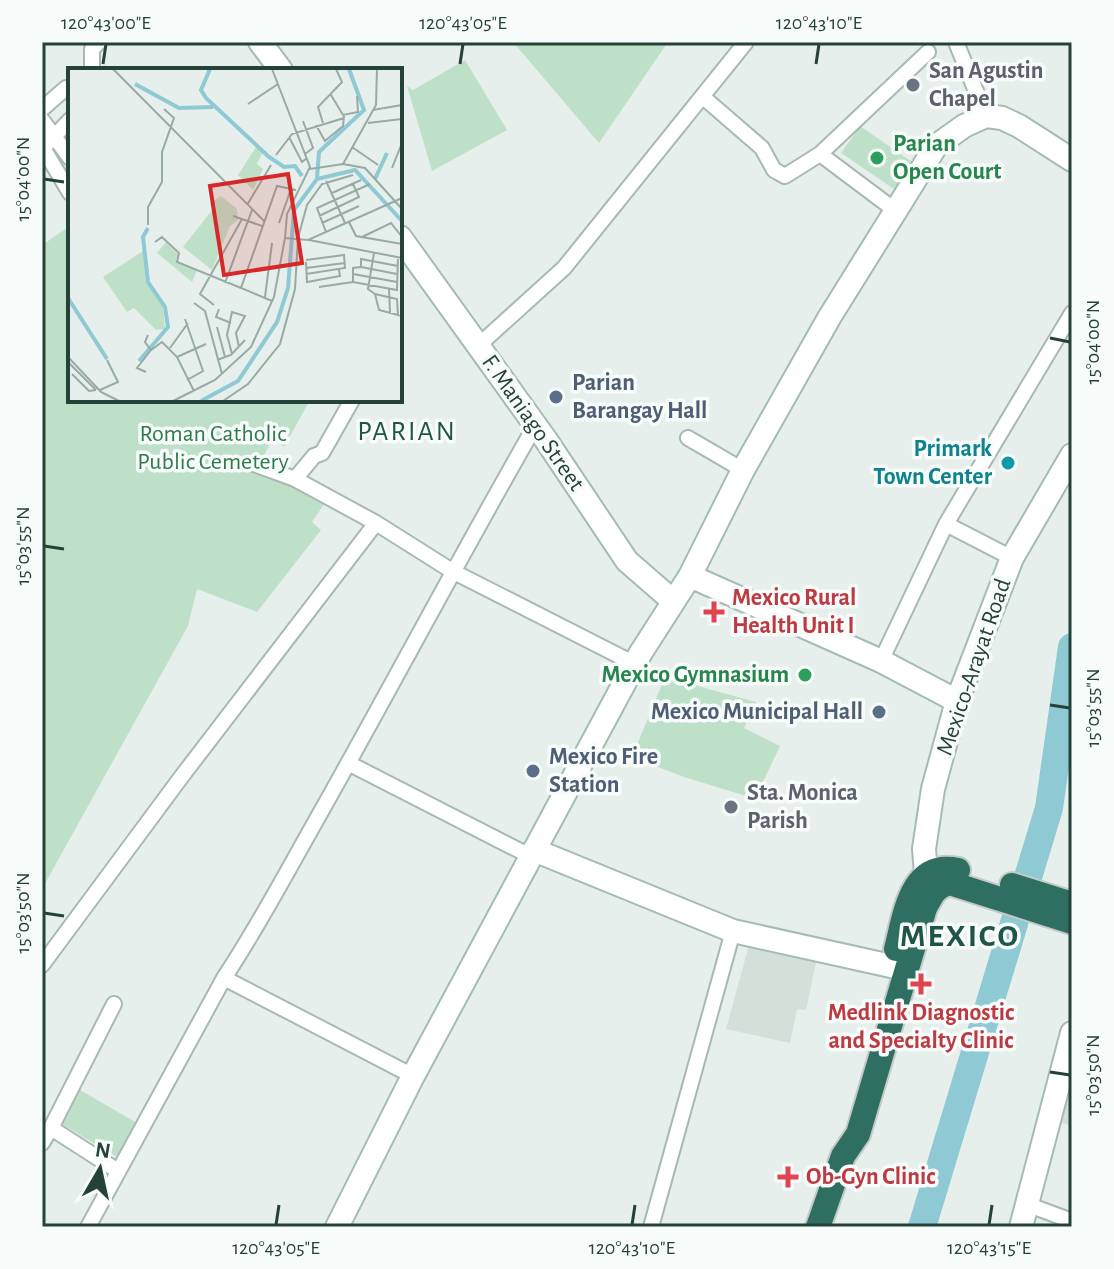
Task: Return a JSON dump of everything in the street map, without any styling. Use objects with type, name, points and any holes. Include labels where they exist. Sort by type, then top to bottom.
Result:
[{"type":"highway","points":[[818,1227],[843,1156],[858,1134],[930,883],[938,869],[953,868],[980,883],[1057,905],[1072,922]]},
{"type":"highway","points":[[843,1156],[844,1130],[910,897],[915,884],[930,883]]},
{"type":"main road","points":[[260,42],[280,68]]},
{"type":"main road","points":[[337,1227],[413,1076],[635,664],[690,576],[743,470],[829,318],[936,146],[964,126],[986,116],[1002,118],[1019,126],[1072,160]]},
{"type":"main road","name":"F. Maniago Street","points":[[402,240],[479,345],[627,561],[673,601]]},
{"type":"main road","name":"Mexico-Arayat Road","points":[[930,883],[924,849],[933,789],[957,701],[1012,558],[1072,455]]},
{"type":"main road","points":[[690,576],[881,661],[957,701]]},
{"type":"main road","points":[[532,853],[733,931],[891,966]]},
{"type":"main road","points":[[1021,1227],[1072,1033]]},
{"type":"street","points":[[92,68],[92,49],[99,42]]},
{"type":"street","points":[[479,345],[564,268],[746,42]]},
{"type":"street","points":[[956,42],[986,116]]},
{"type":"street","points":[[703,97],[762,148],[774,170],[781,175],[800,168],[820,154],[928,52]]},
{"type":"street","points":[[42,109],[68,88]]},
{"type":"street","points":[[42,120],[68,155]]},
{"type":"street","points":[[68,122],[43,148],[68,190]]},
{"type":"street","points":[[820,154],[896,211]]},
{"type":"street","points":[[881,661],[946,524],[1072,313]]},
{"type":"street","points":[[295,479],[314,456],[322,453],[351,402]]},
{"type":"street","points":[[88,1227],[224,978],[245,947],[535,426]]},
{"type":"street","points":[[688,438],[743,470]]},
{"type":"street","points":[[254,464],[295,479],[376,523],[452,571],[635,664]]},
{"type":"street","points":[[42,965],[376,523]]},
{"type":"street","points":[[946,524],[1012,558]]},
{"type":"street","points":[[348,763],[532,853]]},
{"type":"street","points":[[651,1227],[733,931]]},
{"type":"street","points":[[224,978],[413,1076]]},
{"type":"street","points":[[42,1143],[114,1004]]},
{"type":"street","points":[[51,1128],[118,1171]]},
{"type":"street","points":[[1026,1204],[1072,1221]]},
{"type":"shaded area","points":[[751,938],[818,953],[806,1010],[797,1009],[790,1043],[726,1029]]},
{"type":"shaded area","points":[[1072,1075],[1072,1126],[1059,1122]]},
{"type":"green space","points":[[513,42],[668,42],[599,143]]},
{"type":"green space","points":[[465,60],[507,130],[432,171],[407,86],[413,90]]},
{"type":"green space","name":"Parian Open Court","points":[[860,126],[912,162],[894,189],[841,153]]},
{"type":"green space","name":"Roman Catholic Public Cemetery","points":[[68,227],[68,402],[309,402],[284,447],[273,439],[259,464],[327,500],[312,522],[321,530],[257,612],[197,589],[188,626],[42,889],[42,245]]},
{"type":"green space","points":[[665,677],[756,702],[744,728],[780,746],[761,786],[746,796],[632,757]]},
{"type":"green space","points":[[75,1087],[142,1126],[122,1160],[55,1120]]},
{"type":"waterway","points":[[922,1227],[1049,808],[1072,647]]},
{"type":"place","name":"San Agustin Chapel","points":[[913,85]]},
{"type":"place","name":"Parian Open Court","points":[[877,158]]},
{"type":"place","name":"Parian Barangay Hall","points":[[556,397]]},
{"type":"place","name":"Primark Town Center","points":[[1008,463]]},
{"type":"place","name":"Mexico Rural Health Unit I","points":[[714,612]]},
{"type":"place","name":"Mexico Gymnasium","points":[[805,675]]},
{"type":"place","name":"Mexico Municipal Hall","points":[[879,712]]},
{"type":"place","name":"Mexico Fire Station","points":[[533,771]]},
{"type":"place","name":"Sta. Monica Parish","points":[[731,807]]},
{"type":"place","name":"Medlink Diagnostic and Specialty Clinic","points":[[921,984]]},
{"type":"place","name":"Ob-Gyn Clinic","points":[[788,1177]]},
{"type":"district","name":"PARIAN","points":[[407,432]]},
{"type":"district","name":"MEXICO","points":[[960,936]]}]
